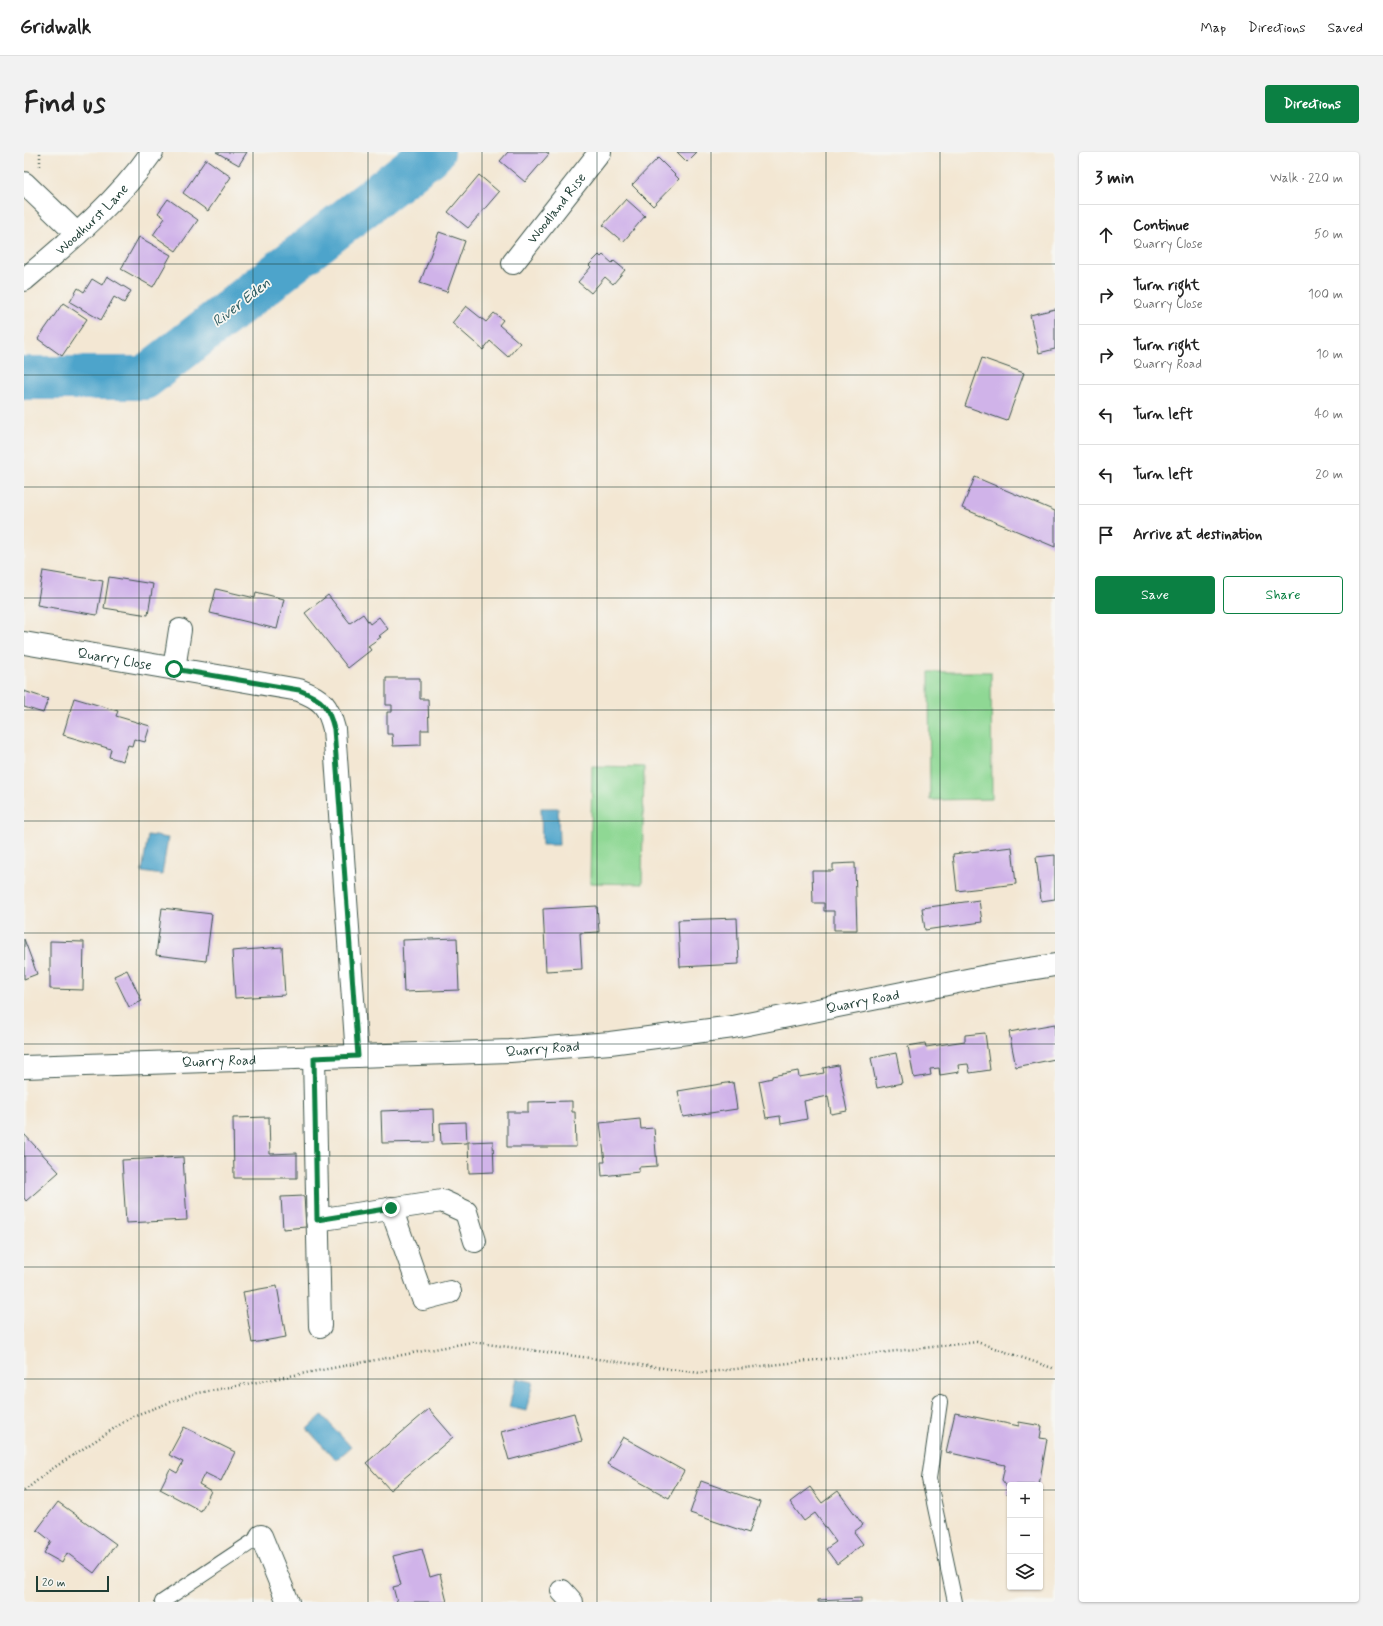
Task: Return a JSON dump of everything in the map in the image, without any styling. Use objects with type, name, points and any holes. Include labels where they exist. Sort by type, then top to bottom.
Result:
[{"type":"street","name":"Woodhurst Lane","points":[[24,280],[77,234],[138,172],[152,152]]},
{"type":"street","name":"Woodland Rise","points":[[513,263],[600,152]]},
{"type":"street","points":[[24,183],[77,234]]},
{"type":"street","points":[[174,669],[180,630]]},
{"type":"street","name":"Quarry Close","points":[[24,643],[299,690],[316,697],[329,712],[334,729],[358,1056]]},
{"type":"street","name":"Quarry Road","points":[[24,1067],[510,1051],[610,1043],[733,1027],[992,975],[1055,965]]},
{"type":"street","points":[[314,1058],[320,1326]]},
{"type":"street","points":[[317,1220],[442,1201],[466,1212],[475,1241]]},
{"type":"street","points":[[391,1208],[423,1299],[450,1292]]},
{"type":"street","points":[[261,1536],[288,1602]]},
{"type":"lane","points":[[940,1402],[929,1479],[956,1602]]},
{"type":"lane","points":[[162,1602],[261,1536]]},
{"type":"path","points":[[24,1491],[49,1470],[133,1416],[193,1394],[472,1342],[700,1373],[977,1342],[1055,1369]]},
{"type":"green space","points":[[929,672],[991,672],[992,799],[930,800]]},
{"type":"green space","points":[[592,766],[644,767],[642,884],[590,883]]},
{"type":"water","points":[[541,808],[558,808],[559,845],[542,845]]},
{"type":"water","points":[[148,835],[168,838],[162,875],[142,872]]},
{"type":"water","points":[[516,1378],[533,1382],[526,1411],[509,1407]]},
{"type":"water","points":[[322,1415],[351,1447],[336,1460],[307,1429]]},
{"type":"building","points":[[216,152],[247,152],[239,165]]},
{"type":"building","points":[[508,152],[546,152],[549,154],[525,182],[500,161]]},
{"type":"building","points":[[677,152],[697,152],[687,162]]},
{"type":"building","points":[[658,158],[679,179],[653,206],[632,185]]},
{"type":"building","points":[[206,159],[231,177],[208,211],[183,193]]},
{"type":"building","points":[[479,175],[499,192],[468,228],[448,212]]},
{"type":"building","points":[[168,199],[198,220],[176,251],[153,235],[165,218],[158,213]]},
{"type":"building","points":[[626,199],[645,216],[623,242],[603,225]]},
{"type":"building","points":[[439,232],[465,241],[447,292],[420,283]]},
{"type":"building","points":[[139,237],[171,255],[153,287],[121,269]]},
{"type":"building","points":[[599,255],[601,257],[603,255],[612,263],[614,261],[625,270],[613,284],[605,277],[591,293],[578,282],[591,267],[589,265]]},
{"type":"building","points":[[107,276],[131,291],[124,303],[114,297],[101,320],[70,302],[78,288],[84,292],[92,279],[102,285]]},
{"type":"building","points":[[63,303],[87,319],[62,356],[38,339]]},
{"type":"building","points":[[466,306],[486,322],[494,313],[503,320],[499,325],[520,343],[508,357],[490,341],[483,350],[452,323]]},
{"type":"building","points":[[1055,309],[1055,349],[1039,353],[1030,315]]},
{"type":"building","points":[[982,358],[1024,373],[1007,421],[965,406]]},
{"type":"building","points":[[975,477],[1055,511],[1055,547],[962,508]]},
{"type":"building","points":[[43,571],[103,581],[97,615],[37,605]]},
{"type":"building","points":[[109,577],[153,584],[148,615],[104,608]]},
{"type":"building","points":[[216,589],[255,598],[256,592],[284,599],[277,629],[210,613]]},
{"type":"building","points":[[328,595],[350,623],[363,614],[370,624],[379,617],[388,629],[379,636],[381,637],[368,646],[371,650],[348,668],[305,613]]},
{"type":"building","points":[[386,678],[420,678],[420,699],[428,699],[429,730],[421,730],[421,745],[393,746],[392,734],[387,734],[387,712],[392,712],[392,705],[386,705]]},
{"type":"building","points":[[24,691],[48,699],[43,713],[24,707]]},
{"type":"building","points":[[74,698],[118,711],[116,716],[150,726],[145,742],[134,739],[132,746],[128,745],[123,761],[109,757],[111,749],[63,735]]},
{"type":"building","points":[[1012,847],[1016,884],[957,891],[953,854]]},
{"type":"building","points":[[1055,855],[1055,899],[1041,901],[1036,857]]},
{"type":"building","points":[[855,863],[857,930],[834,930],[834,911],[824,911],[824,903],[813,903],[812,871],[833,871],[833,864]]},
{"type":"building","points":[[979,900],[982,922],[925,930],[922,908]]},
{"type":"building","points":[[597,906],[599,932],[580,933],[582,969],[546,971],[543,909]]},
{"type":"building","points":[[162,908],[212,914],[206,961],[156,955]]},
{"type":"building","points":[[737,918],[739,964],[680,967],[678,920]]},
{"type":"building","points":[[457,938],[459,990],[404,992],[402,940]]},
{"type":"building","points":[[24,939],[37,974],[24,979]]},
{"type":"building","points":[[50,941],[84,942],[83,990],[50,989]]},
{"type":"building","points":[[282,947],[285,995],[235,998],[232,951]]},
{"type":"building","points":[[127,970],[142,1001],[129,1007],[114,976]]},
{"type":"building","points":[[1055,1024],[1055,1059],[1016,1067],[1009,1032]]},
{"type":"building","points":[[985,1033],[990,1070],[970,1073],[968,1064],[958,1065],[959,1072],[940,1075],[939,1068],[930,1069],[931,1075],[914,1078],[908,1046],[925,1043],[926,1047],[965,1041],[965,1035]]},
{"type":"building","points":[[896,1053],[902,1083],[877,1088],[871,1058]]},
{"type":"building","points":[[838,1065],[847,1111],[831,1114],[828,1096],[804,1101],[807,1119],[781,1124],[780,1116],[766,1118],[759,1081],[772,1078],[772,1076],[798,1071],[799,1077],[824,1073],[823,1068]]},
{"type":"building","points":[[733,1082],[737,1109],[683,1117],[678,1091]]},
{"type":"building","points":[[572,1101],[572,1112],[575,1112],[576,1147],[507,1147],[507,1112],[528,1112],[528,1102]]},
{"type":"building","points":[[433,1109],[434,1142],[382,1143],[381,1111]]},
{"type":"building","points":[[269,1117],[270,1154],[297,1153],[297,1178],[234,1178],[233,1118]]},
{"type":"building","points":[[640,1119],[641,1129],[654,1128],[657,1166],[639,1167],[639,1172],[602,1176],[601,1162],[605,1162],[600,1123]]},
{"type":"building","points":[[466,1122],[467,1143],[441,1144],[440,1123]]},
{"type":"building","points":[[24,1134],[59,1172],[26,1201],[24,1198]]},
{"type":"building","points":[[493,1141],[494,1172],[469,1173],[468,1142]]},
{"type":"building","points":[[183,1157],[187,1220],[126,1223],[122,1160]]},
{"type":"building","points":[[304,1196],[306,1227],[283,1229],[281,1197]]},
{"type":"building","points":[[277,1286],[286,1337],[252,1343],[243,1292]]},
{"type":"building","points":[[429,1409],[453,1437],[390,1490],[366,1463]]},
{"type":"building","points":[[574,1413],[582,1441],[509,1460],[501,1432]]},
{"type":"building","points":[[955,1413],[1019,1426],[1019,1422],[1042,1426],[1040,1438],[1047,1439],[1040,1482],[1007,1482],[1007,1487],[1002,1480],[1005,1465],[946,1452]]},
{"type":"building","points":[[184,1427],[235,1452],[221,1481],[205,1473],[199,1484],[211,1491],[201,1511],[160,1489],[170,1469],[177,1473],[183,1462],[169,1455]]},
{"type":"building","points":[[623,1437],[684,1471],[669,1498],[607,1464]]},
{"type":"building","points":[[701,1481],[760,1502],[749,1533],[690,1513]]},
{"type":"building","points":[[810,1487],[822,1503],[838,1491],[863,1525],[854,1532],[863,1544],[837,1564],[826,1549],[836,1542],[815,1513],[804,1521],[790,1502]]},
{"type":"building","points":[[58,1502],[116,1544],[94,1573],[67,1553],[62,1563],[44,1553],[51,1541],[37,1530]]},
{"type":"building","points":[[422,1549],[430,1577],[440,1574],[447,1602],[397,1602],[393,1587],[401,1585],[393,1556]]},
{"type":"building","points":[[861,1598],[861,1602],[818,1602],[818,1600]]},
{"type":"waterway","name":"River Eden","points":[[24,378],[144,378],[433,152]]},
{"type":"route","points":[[174,669],[299,690],[316,697],[329,712],[334,729],[358,1056],[314,1058],[317,1220],[391,1208]]}]
